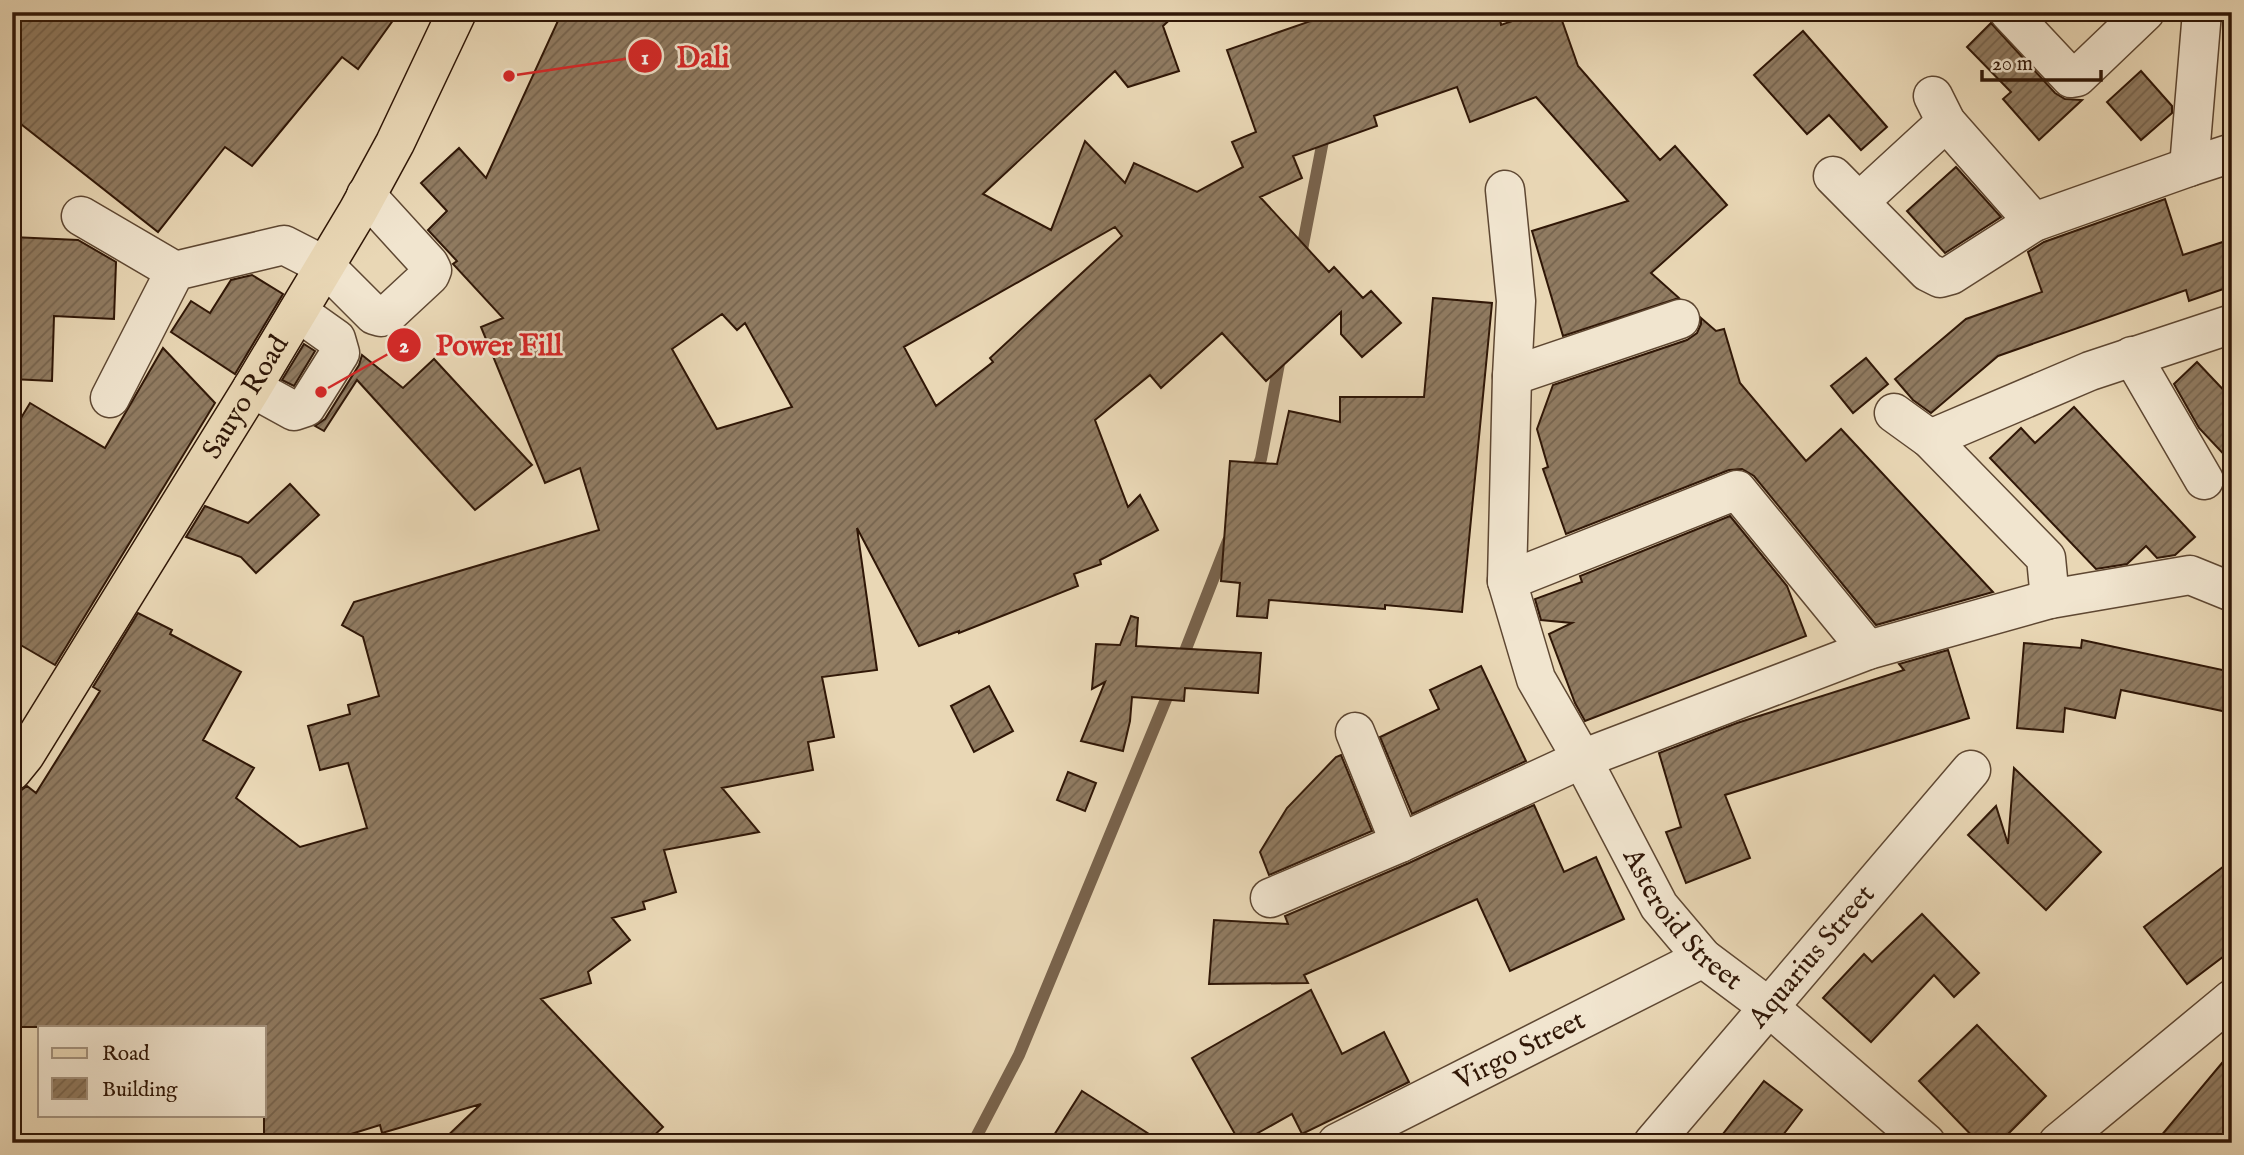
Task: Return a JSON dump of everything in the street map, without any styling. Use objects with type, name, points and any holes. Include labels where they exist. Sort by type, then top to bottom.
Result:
[{"type":"main road","name":"Sauyo Road","points":[[12,771],[25,755],[90,651],[325,266],[395,143],[457,12]]},
{"type":"street","points":[[2010,12],[2071,78],[2077,77],[2145,12]]},
{"type":"street","points":[[2189,167],[2201,13]]},
{"type":"street","points":[[1859,202],[1940,109],[2034,222]]},
{"type":"street","points":[[1833,176],[1927,272],[1940,278],[1951,275],[2034,222],[2232,153]]},
{"type":"street","name":"Asteroid Street","points":[[1505,190],[1516,301],[1507,581],[1536,679],[1614,817],[1659,906],[1703,958],[1770,1008],[1926,1143]]},
{"type":"street","points":[[81,216],[175,271],[284,245],[325,266],[374,315],[381,317],[388,314],[430,275],[432,270],[366,195]]},
{"type":"street","points":[[110,398],[175,271]]},
{"type":"street","points":[[252,388],[294,411],[300,410],[306,407],[341,353],[336,339],[298,312]]},
{"type":"street","points":[[1512,376],[1680,319]]},
{"type":"street","points":[[1930,439],[2090,371],[2232,324]]},
{"type":"street","points":[[2132,356],[2203,480]]},
{"type":"street","points":[[1894,413],[1930,439],[2046,558],[2050,599]]},
{"type":"street","points":[[1507,581],[1737,490],[1868,650]]},
{"type":"street","points":[[1270,898],[1400,843],[1582,759],[1868,650],[2050,599],[2190,575],[2232,592]]},
{"type":"street","points":[[1355,732],[1400,843]]},
{"type":"street","name":"Aquarius Street","points":[[1653,1143],[1971,770]]},
{"type":"street","name":"Virgo Street","points":[[1337,1143],[1703,958]]},
{"type":"street","points":[[2058,1143],[2232,999]]},
{"type":"building","points":[[12,12],[399,12],[358,69],[342,57],[252,166],[225,147],[158,232],[12,117]]},
{"type":"building","points":[[562,12],[1178,12],[1163,26],[1179,71],[1128,87],[1115,71],[983,194],[1051,230],[1085,141],[1125,183],[1134,163],[1197,192],[1243,167],[1232,142],[1256,132],[1227,50],[1311,21],[1308,12],[1499,12],[1501,25],[1538,12],[1559,12],[1578,66],[1660,160],[1675,146],[1727,205],[1651,273],[1679,298],[1563,336],[1532,231],[1628,201],[1536,97],[1470,122],[1457,87],[1374,116],[1377,126],[1293,156],[1302,178],[1260,197],[1329,272],[1334,267],[1363,298],[1371,291],[1401,323],[1362,357],[1341,334],[1341,312],[1266,381],[1222,333],[1161,388],[1150,375],[1095,420],[1128,507],[1140,495],[1158,530],[1100,560],[1101,564],[1074,574],[1078,586],[959,633],[919,646],[857,528],[877,670],[822,677],[834,737],[808,742],[813,770],[722,788],[759,832],[664,850],[676,892],[643,902],[645,909],[612,918],[630,940],[588,972],[591,983],[541,999],[663,1127],[646,1143],[440,1143],[481,1104],[382,1133],[380,1125],[322,1143],[264,1143],[266,1026],[12,1027],[12,792],[27,786],[36,793],[100,691],[93,687],[138,613],[172,630],[170,634],[241,672],[203,740],[254,768],[236,798],[300,847],[367,828],[348,763],[320,770],[308,726],[350,714],[348,705],[379,696],[363,637],[342,625],[354,602],[599,530],[580,468],[545,483],[481,327],[503,318],[453,264],[457,261],[428,230],[447,211],[421,183],[459,148],[486,178]],"holes":[[[1115,227],[1122,236],[990,358],[993,362],[936,406],[904,347]],[[722,314],[737,330],[745,323],[792,407],[717,429],[672,349]]]},
{"type":"building","points":[[1991,23],[2055,93],[2065,99],[2082,100],[2039,140],[2003,99],[2011,92],[1967,47]]},
{"type":"building","points":[[1803,31],[1887,127],[1861,150],[1829,115],[1807,134],[1754,75]]},
{"type":"building","points":[[2141,71],[2172,106],[2172,113],[2141,140],[2107,102]]},
{"type":"building","points":[[1956,167],[2001,217],[1945,253],[1907,211]]},
{"type":"building","points":[[2165,199],[2183,255],[2232,239],[2232,286],[2189,301],[2186,290],[1998,356],[1931,413],[1913,400],[1895,379],[1966,319],[2042,292],[2028,252],[2044,242]]},
{"type":"building","points":[[12,237],[78,240],[116,262],[114,319],[54,316],[52,381],[12,379]]},
{"type":"building","points":[[252,275],[283,294],[235,374],[171,332],[191,301],[210,313],[231,280]]},
{"type":"building","points":[[1433,298],[1492,303],[1462,612],[1385,605],[1385,609],[1269,600],[1267,618],[1237,616],[1240,583],[1221,581],[1230,461],[1277,464],[1289,411],[1340,422],[1340,397],[1424,397]]},
{"type":"building","points":[[1701,318],[1716,331],[1724,329],[1740,383],[1806,461],[1841,429],[1993,592],[1876,625],[1754,476],[1742,469],[1729,470],[1566,534],[1543,469],[1548,467],[1537,429],[1553,385],[1687,340],[1697,333]]},
{"type":"building","points":[[304,344],[315,351],[294,386],[282,380]]},
{"type":"building","points":[[163,348],[215,403],[55,665],[12,640],[12,433],[30,403],[105,448]]},
{"type":"building","points":[[362,355],[403,388],[434,359],[532,465],[475,510],[357,380],[324,431],[315,426],[325,419],[359,365]]},
{"type":"building","points":[[1866,358],[1888,384],[1853,413],[1831,386]]},
{"type":"building","points":[[2197,362],[2232,399],[2232,463],[2199,428],[2174,384]]},
{"type":"building","points":[[2074,407],[2195,537],[2175,555],[2157,558],[2146,546],[2127,564],[2096,569],[1990,458],[2021,428],[2035,443]]},
{"type":"building","points":[[290,484],[319,515],[256,573],[241,557],[186,537],[205,506],[248,523]]},
{"type":"building","points":[[1730,516],[1787,586],[1806,636],[1585,721],[1575,703],[1549,634],[1572,623],[1541,620],[1535,599],[1582,582],[1580,576]]},
{"type":"building","points":[[1131,616],[1138,618],[1136,646],[1261,653],[1258,693],[1185,688],[1184,701],[1132,697],[1123,751],[1081,741],[1105,682],[1092,689],[1096,644],[1120,645]]},
{"type":"building","points":[[2082,640],[2232,672],[2232,713],[2121,690],[2115,718],[2065,708],[2063,732],[2017,728],[2024,643],[2081,648]]},
{"type":"building","points":[[1948,650],[1969,718],[1725,795],[1750,858],[1686,883],[1666,832],[1681,827],[1659,753],[1737,723],[1904,670],[1899,664]]},
{"type":"building","points":[[1481,666],[1526,761],[1412,814],[1380,737],[1439,709],[1430,690]]},
{"type":"building","points":[[989,686],[1013,731],[974,752],[951,706]]},
{"type":"building","points":[[1341,755],[1372,831],[1269,875],[1260,852],[1287,808]]},
{"type":"building","points":[[2014,768],[2101,852],[2046,910],[1968,835],[1996,806],[2008,844]]},
{"type":"building","points":[[1068,772],[1096,783],[1085,811],[1057,800]]},
{"type":"building","points":[[1534,805],[1564,872],[1596,857],[1624,919],[1510,971],[1477,899],[1304,975],[1308,983],[1209,984],[1214,920],[1288,924],[1285,916]]},
{"type":"building","points":[[2232,860],[2232,950],[2187,984],[2144,927]]},
{"type":"building","points":[[1922,914],[1979,973],[1954,997],[1934,975],[1871,1042],[1823,998],[1864,954],[1872,962]]},
{"type":"building","points":[[1311,990],[1342,1054],[1384,1032],[1409,1082],[1302,1134],[1292,1114],[1240,1143],[1192,1058]]},
{"type":"building","points":[[1977,1025],[2046,1096],[1999,1143],[1979,1143],[1919,1081]]},
{"type":"building","points":[[2232,1051],[2232,1143],[2155,1143]]},
{"type":"building","points":[[1764,1081],[1802,1110],[1777,1143],[1716,1143]]},
{"type":"building","points":[[1082,1091],[1163,1143],[1049,1143]]},
{"type":"waterway","points":[[1300,260],[1325,130]]},
{"type":"waterway","points":[[1253,479],[1261,459],[1281,353]]},
{"type":"waterway","points":[[1180,664],[1228,541]]},
{"type":"waterway","points":[[973,1143],[1019,1055],[1172,685]]},
{"type":"place","name":"Dali","points":[[509,76]]},
{"type":"place","name":"Power Fill","points":[[321,392]]}]
